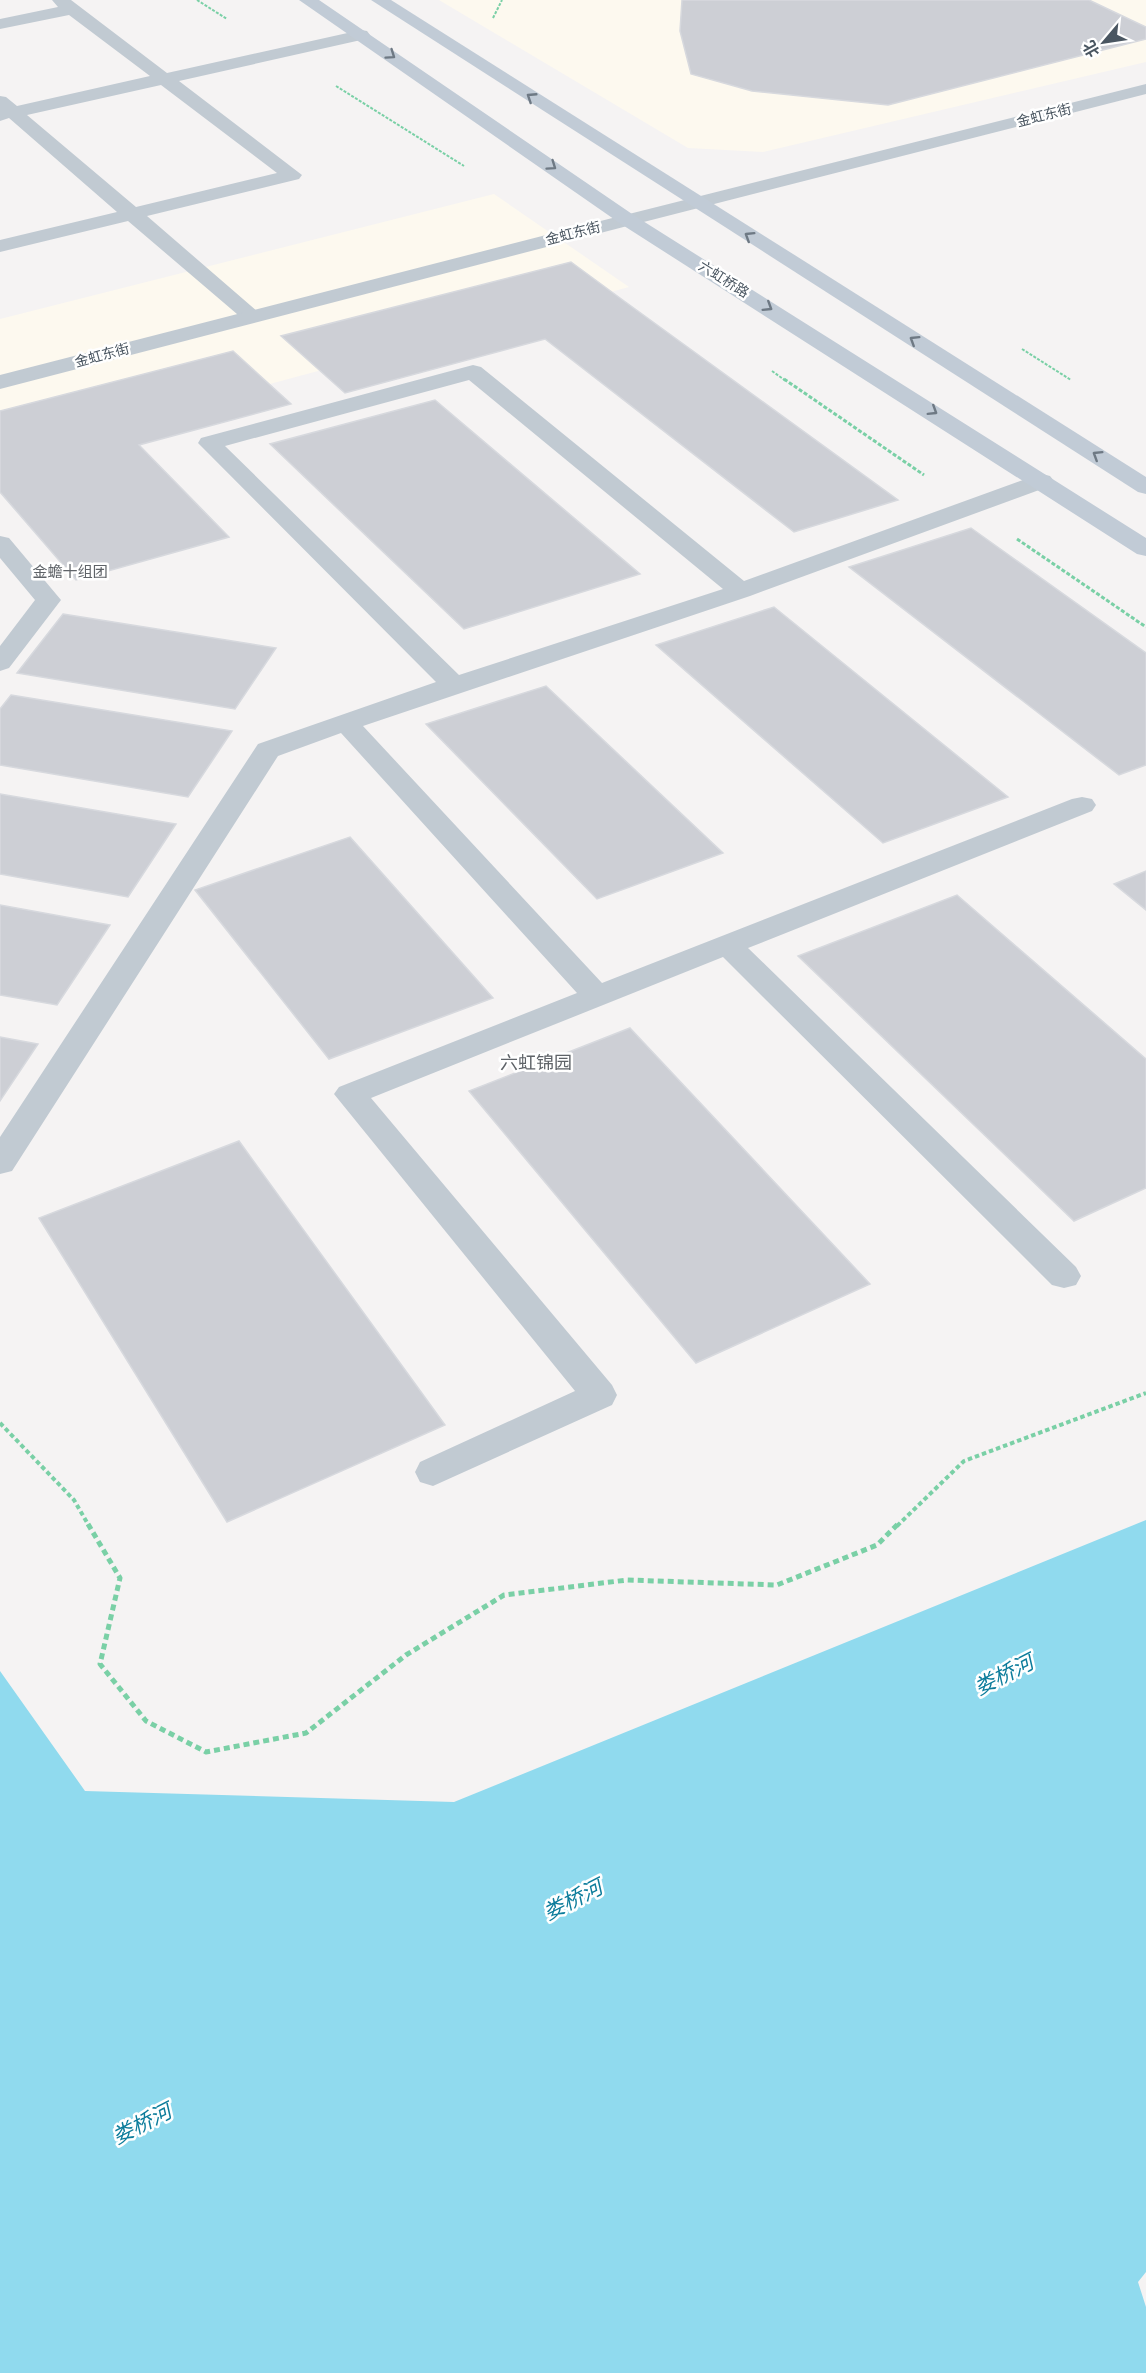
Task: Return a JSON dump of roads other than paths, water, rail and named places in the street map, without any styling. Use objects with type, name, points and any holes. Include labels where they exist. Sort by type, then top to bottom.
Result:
[{"type":"main road","name":"六虹桥路","points":[[308,0],[628,220],[1146,549]]},
{"type":"main road","points":[[379,0],[1146,487]]},
{"type":"street","points":[[0,24],[66,4],[292,175],[0,246]]},
{"type":"street","points":[[4,110],[361,35]]},
{"type":"street","name":"金虹东街","points":[[0,382],[1146,89]]},
{"type":"street","points":[[4,110],[132,214],[251,316]]},
{"type":"street","points":[[454,685],[209,443],[473,372],[741,591]]},
{"type":"street","points":[[0,1163],[268,750],[454,685],[741,591],[1042,481]]},
{"type":"street","points":[[0,543],[48,600],[3,655]]},
{"type":"street","points":[[346,723],[597,997]]},
{"type":"street","points":[[433,1472],[599,1395],[350,1094],[1082,805]]},
{"type":"street","points":[[728,945],[1064,1275]]},
{"type":"water","name":"娄桥河","points":[[1146,1520],[1146,2272],[1138,2282],[1146,2307],[1146,2373],[0,2373],[0,1671],[85,1791],[454,1802]]},
{"type":"district","name":"金蟾十组团","points":[[70,572]]},
{"type":"district","name":"六虹锦园","points":[[536,1063]]}]
